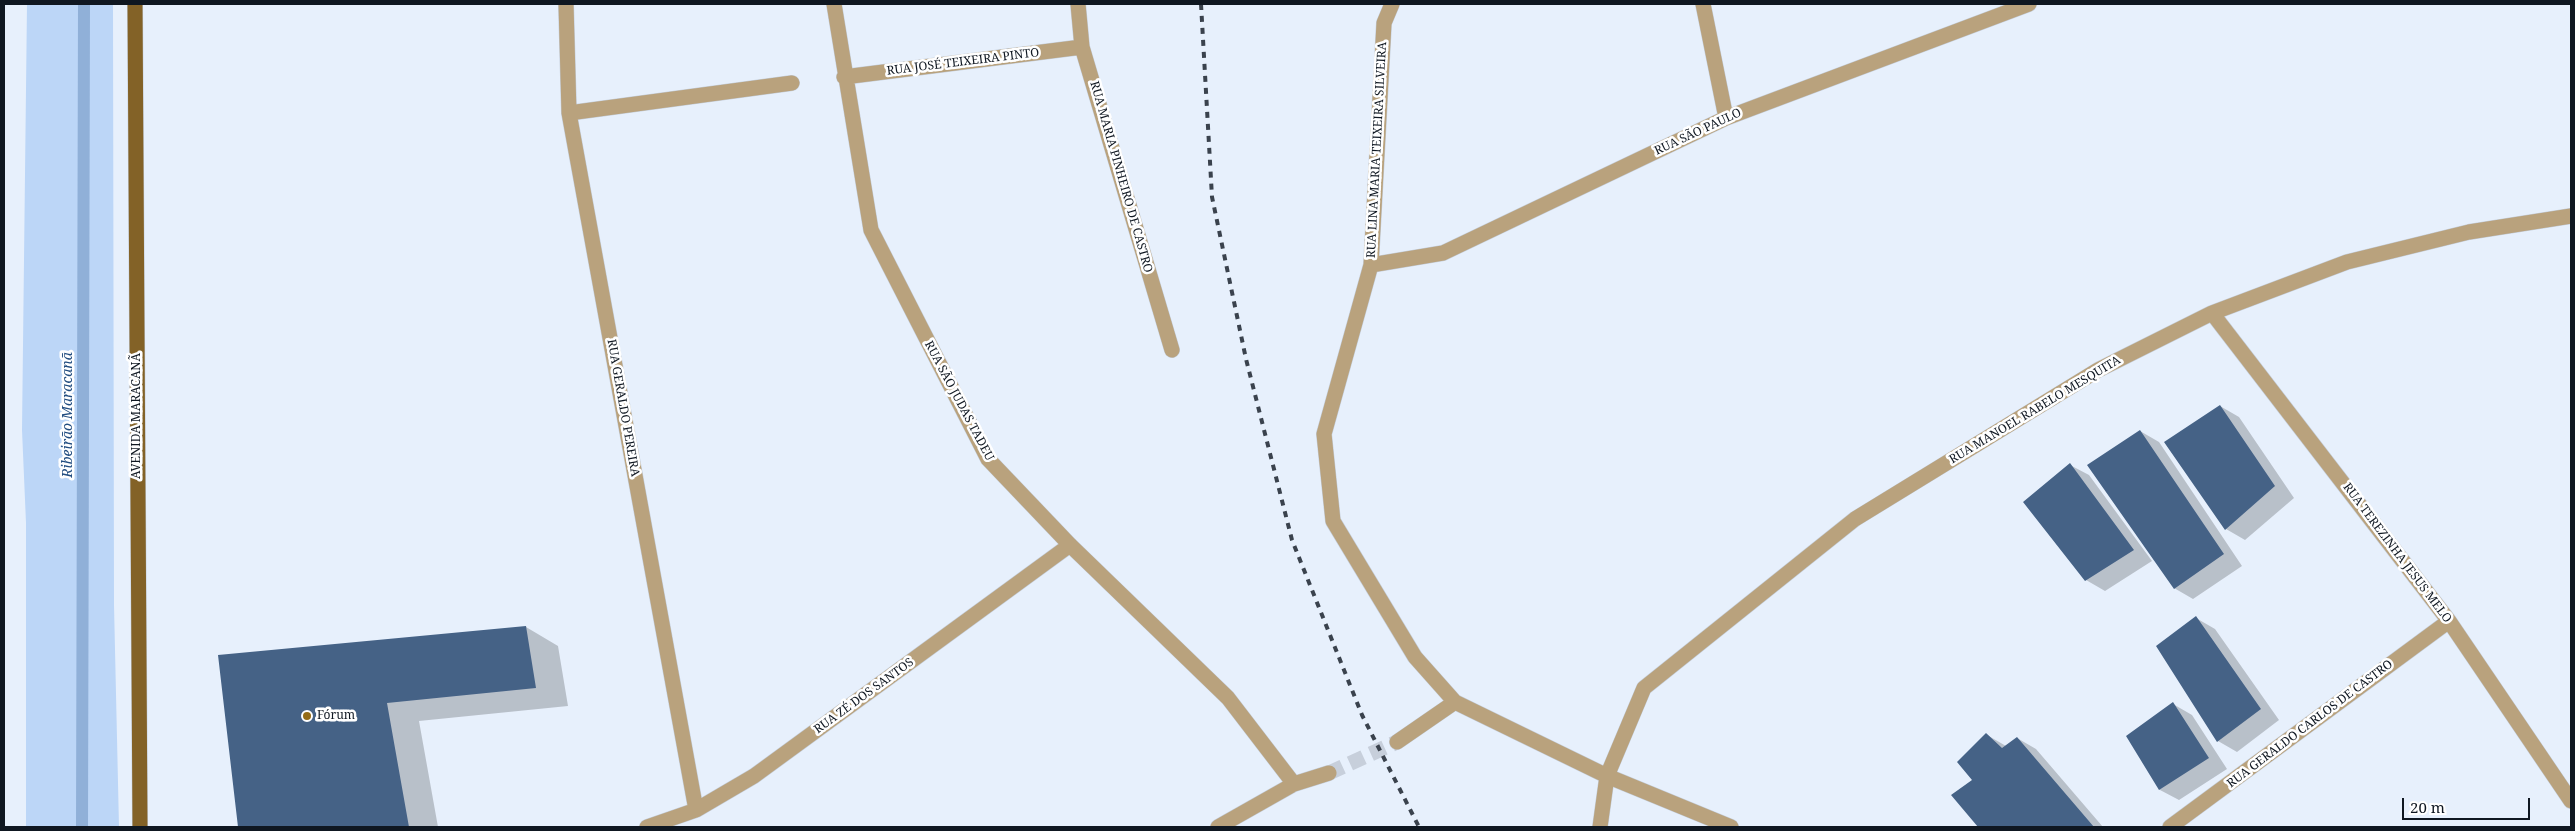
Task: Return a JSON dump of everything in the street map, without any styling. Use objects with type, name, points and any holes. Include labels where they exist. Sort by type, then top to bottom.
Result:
[{"type":"main road","name":"AVENIDA MARACANÃ","points":[[135,4],[140,827]]},
{"type":"street","name":"RUA GERALDO PEREIRA","points":[[566,4],[569,113],[696,810]]},
{"type":"street","name":"RUA SÃO JUDAS TADEU","points":[[834,4],[844,77],[871,230],[988,460],[1070,545],[1228,698],[1294,784]]},
{"type":"street","name":"RUA MARIA PINHEIRO DE CASTRO","points":[[1078,4],[1082,47],[1172,350]]},
{"type":"street","name":"RUA LINA MARIA TEIXEIRA SILVEIRA","points":[[1392,4],[1384,24],[1370,265],[1324,434],[1333,521],[1414,657],[1455,702]]},
{"type":"street","points":[[1703,4],[1726,118]]},
{"type":"street","name":"RUA SÃO PAULO","points":[[1370,265],[1443,253],[1726,118],[2029,4]]},
{"type":"street","name":"RUA JOSÉ TEIXEIRA PINTO","points":[[844,77],[1082,47]]},
{"type":"street","points":[[569,113],[792,83]]},
{"type":"street","name":"RUA MANOEL RABELO MESQUITA","points":[[1600,827],[1607,776],[1644,688],[1855,519],[2098,370],[2212,313],[2346,262],[2469,232],[2571,216]]},
{"type":"street","name":"RUA TEREZINHA JESUS MELO","points":[[2212,313],[2449,621],[2571,801]]},
{"type":"street","name":"RUA ZÉ DOS SANTOS","points":[[647,827],[696,810],[754,776],[1070,545]]},
{"type":"street","name":"RUA GERALDO CARLOS DE CASTRO","points":[[2170,827],[2449,621]]},
{"type":"street","points":[[1397,742],[1455,702],[1607,776],[1731,827]]},
{"type":"street","points":[[1219,827],[1294,784],[1329,773]]},
{"type":"shaded area","points":[[27,4],[113,4],[114,605],[119,827],[26,827],[26,523],[22,430]]},
{"type":"building","points":[[2220,405],[2275,486],[2225,530],[2164,442]]},
{"type":"building","points":[[2140,430],[2224,554],[2174,589],[2087,465]]},
{"type":"building","points":[[2070,463],[2134,550],[2085,581],[2023,502]]},
{"type":"building","points":[[2196,616],[2261,709],[2217,742],[2156,646]]},
{"type":"building","name":"Fórum","points":[[526,626],[536,688],[387,703],[409,827],[238,827],[218,655]]},
{"type":"building","points":[[2173,702],[2209,758],[2159,790],[2126,736]]},
{"type":"building","points":[[1986,733],[2002,748],[2017,737],[2094,827],[1978,827],[1951,795],[1972,780],[1957,762]]},
{"type":"waterway","name":"Ribeirão Maracanã","points":[[82,827],[84,4]]},
{"type":"tunnel","points":[[1329,773],[1397,742]]},
{"type":"railway","points":[[1201,4],[1212,197],[1246,359],[1292,540],[1362,715],[1419,827]]},
{"type":"place","name":"Fórum","points":[[307,716]]}]
